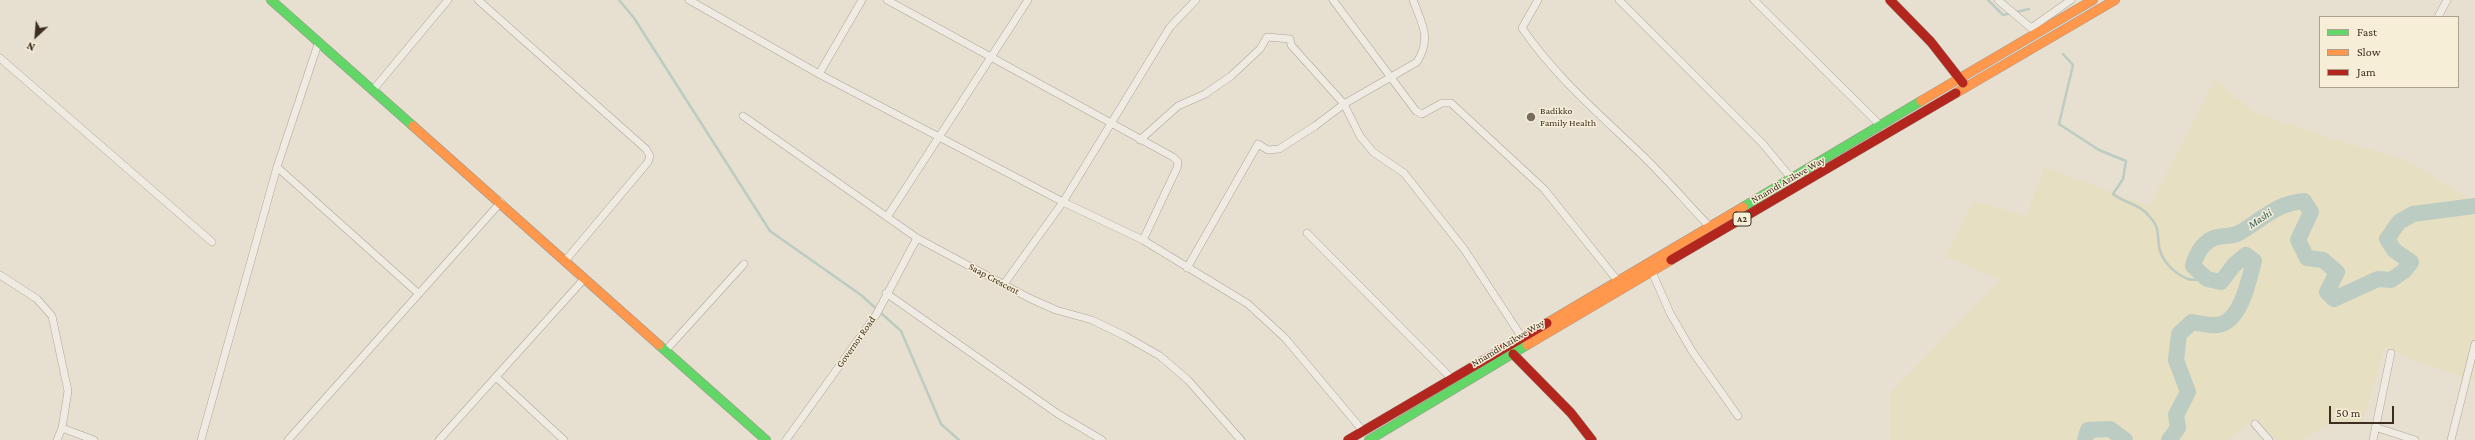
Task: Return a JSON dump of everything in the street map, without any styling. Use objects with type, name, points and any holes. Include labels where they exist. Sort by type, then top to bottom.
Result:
[{"type":"main road","points":[[271,0],[501,202],[584,279],[666,349],[766,440]]},
{"type":"main road","points":[[1890,0],[1931,42],[1960,78],[1966,89]]},
{"type":"main road","name":"Nnamdi Azikwe Way","points":[[1348,440],[1521,336],[1881,126],[2093,0]]},
{"type":"main road","name":"Nnamdi Azikwe Way","points":[[1369,440],[1381,437],[1513,354],[2115,0]]},
{"type":"main road","points":[[1513,354],[1571,413],[1592,440]]},
{"type":"street","points":[[373,90],[448,0]]},
{"type":"street","points":[[478,0],[646,150],[650,156],[648,162],[565,261]]},
{"type":"street","points":[[689,0],[818,74],[1063,202],[1143,240],[1186,268],[1248,304],[1285,338],[1363,431]]},
{"type":"street","points":[[818,74],[862,0]]},
{"type":"street","points":[[887,0],[992,56],[1140,140],[1173,157],[1178,162],[1143,240]]},
{"type":"street","points":[[887,217],[941,137],[1028,0]]},
{"type":"street","points":[[1004,284],[1063,202],[1170,27],[1196,0]]},
{"type":"street","points":[[1333,0],[1392,76],[1419,114],[1422,114],[1442,103],[1451,103],[1544,189],[1617,280]]},
{"type":"street","points":[[1186,268],[1258,144],[1268,150],[1279,149],[1315,126],[1344,104],[1417,62],[1424,50],[1426,35],[1413,0]]},
{"type":"street","points":[[1538,0],[1522,28],[1532,42],[1576,93],[1640,153],[1709,226]]},
{"type":"street","points":[[1619,0],[1763,144],[1792,178]]},
{"type":"street","points":[[1754,0],[1881,126]]},
{"type":"street","points":[[1998,0],[2031,28],[2071,0]]},
{"type":"street","points":[[2439,16],[2447,0]]},
{"type":"street","points":[[1140,140],[1178,106],[1205,94],[1232,76],[1260,49],[1267,37],[1290,39],[1291,45],[1344,104],[1360,136],[1373,152],[1404,173],[1464,249],[1521,336]]},
{"type":"street","points":[[201,440],[277,167],[318,41]]},
{"type":"street","points":[[0,58],[212,242]]},
{"type":"street","name":"Saap Crescent","points":[[743,116],[917,238],[1056,310],[1092,320],[1125,336],[1160,356],[1203,395],[1241,440]]},
{"type":"street","points":[[277,167],[419,294]]},
{"type":"street","points":[[288,440],[501,202]]},
{"type":"street","points":[[1307,234],[1451,378]]},
{"type":"street","name":"Governor Road","points":[[786,440],[876,315],[886,293],[917,238]]},
{"type":"street","points":[[666,349],[744,264]]},
{"type":"street","points":[[1652,272],[1670,313],[1692,351],[1738,416]]},
{"type":"street","points":[[0,275],[37,299],[52,316],[68,391],[62,428],[57,440]]},
{"type":"street","points":[[439,440],[584,279]]},
{"type":"street","points":[[886,293],[1051,410],[1102,440]]},
{"type":"street","points":[[2451,440],[2475,344]]},
{"type":"street","points":[[2373,440],[2391,353]]},
{"type":"street","points":[[496,377],[564,440]]},
{"type":"street","points":[[2255,424],[2269,440]]},
{"type":"street","points":[[2375,427],[2414,440]]},
{"type":"street","points":[[62,428],[94,440]]},
{"type":"shaded area","points":[[2215,80],[2254,112],[2350,144],[2407,160],[2475,203],[2475,381],[2423,364],[2385,347],[2363,422],[2327,425],[2302,440],[2276,440],[2256,418],[2228,440],[1890,440],[1890,393],[2001,280],[1945,256],[1974,201],[2026,216],[2044,167],[2149,206]]},
{"type":"waterway","points":[[619,0],[634,18],[770,231],[861,295],[901,331],[941,424],[959,440]]},
{"type":"waterway","points":[[1988,0],[2003,15],[2029,9]]},
{"type":"waterway","points":[[2063,54],[2073,65],[2059,124],[2099,150],[2126,161],[2123,179],[2113,194],[2122,200],[2137,206],[2153,220],[2157,230],[2160,252],[2169,266],[2178,274],[2190,280],[2207,279]]},
{"type":"waterway","name":"Mashi","points":[[2169,440],[2178,428],[2176,415],[2188,392],[2176,360],[2179,334],[2192,322],[2218,325],[2226,322],[2232,317],[2241,303],[2254,261],[2246,255],[2234,265],[2221,282],[2207,279],[2193,266],[2198,254],[2206,243],[2214,238],[2239,233],[2285,205],[2304,201],[2311,212],[2298,240],[2307,258],[2323,260],[2337,272],[2327,292],[2334,299],[2378,279],[2391,280],[2404,271],[2411,262],[2394,250],[2387,239],[2399,222],[2413,214],[2475,206]]},
{"type":"waterway","name":"Mashi","points":[[2085,440],[2088,430],[2110,429],[2125,440]]},
{"type":"traffic: fast","points":[[271,0],[413,126]]},
{"type":"traffic: fast","points":[[1743,207],[1921,101]]},
{"type":"traffic: fast","points":[[659,345],[766,440]]},
{"type":"traffic: fast","points":[[1369,440],[1527,345]]},
{"type":"traffic: slow","points":[[1921,101],[2093,0]]},
{"type":"traffic: slow","points":[[1956,93],[2115,0]]},
{"type":"traffic: slow","points":[[413,126],[659,345]]},
{"type":"traffic: slow","points":[[1547,323],[1743,207]]},
{"type":"traffic: slow","points":[[1527,345],[1671,260]]},
{"type":"traffic: jam","points":[[1890,0],[1931,42],[1963,83]]},
{"type":"traffic: jam","points":[[1671,260],[1956,93]]},
{"type":"traffic: jam","points":[[1348,440],[1547,323]]},
{"type":"traffic: jam","points":[[1513,354],[1571,413],[1592,440]]},
{"type":"place","name":"Badikko Family Health","points":[[1531,117]]}]
